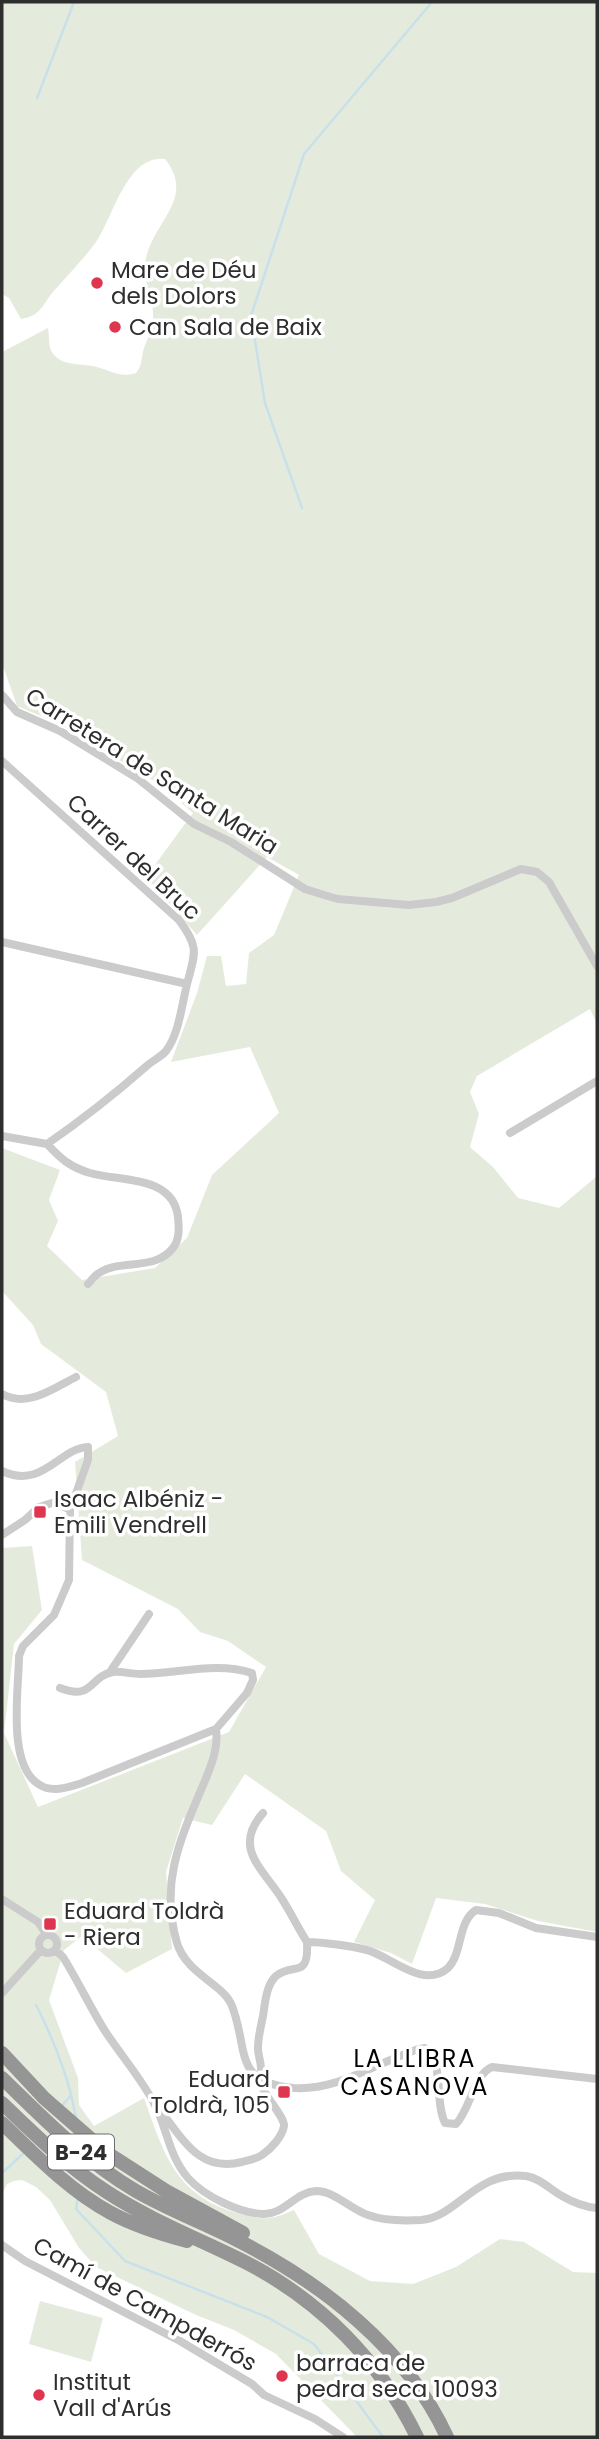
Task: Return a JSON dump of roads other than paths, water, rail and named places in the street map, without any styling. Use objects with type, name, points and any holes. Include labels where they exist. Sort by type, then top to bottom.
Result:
[{"type":"highway","points":[[2,2053],[44,2098],[107,2153],[166,2191],[247,2236],[300,2276]]},
{"type":"highway","name":"B-24","points":[[2,2078],[74,2147],[134,2190],[300,2276],[351,2314],[392,2356],[424,2398],[447,2437]]},
{"type":"highway","name":"B-24","points":[[2,2102],[63,2160],[108,2192],[225,2253],[306,2300],[346,2335],[392,2391],[417,2437]]},
{"type":"highway","points":[[2,2123],[71,2186],[109,2212],[160,2234],[225,2253]]},
{"type":"street","name":"Carretera de Santa Maria","points":[[2,695],[17,712],[60,730],[137,778],[194,824],[231,842],[305,889],[338,899],[409,905],[453,898],[516,870],[537,872],[549,882],[597,966]]},
{"type":"street","name":"Carrer del Bruc","points":[[3,764],[179,920],[193,939],[193,968],[184,1005],[166,1051],[128,1084],[47,1144]]},
{"type":"street","points":[[2,942],[187,984]]},
{"type":"street","points":[[510,1133],[597,1081]]},
{"type":"street","points":[[2,1136],[47,1144],[65,1163],[90,1173],[152,1183],[170,1195],[176,1204],[179,1232],[175,1246],[163,1257],[153,1262],[98,1273],[88,1284]]},
{"type":"street","points":[[2,1394],[24,1400],[40,1396],[76,1377]]},
{"type":"street","points":[[2,1471],[12,1476],[37,1473],[58,1463],[79,1447],[88,1447],[88,1460],[70,1510],[69,1580],[54,1615],[23,1646],[19,1656],[15,1722],[28,1774],[41,1786],[61,1789],[82,1783],[216,1729],[247,1693],[253,1680],[252,1673],[237,1668],[140,1674],[110,1672]]},
{"type":"street","points":[[2,1535],[39,1507],[55,1502],[70,1510]]},
{"type":"street","points":[[61,1688],[74,1693],[83,1692],[110,1672],[149,1614]]},
{"type":"street","points":[[55,1950],[63,1957],[107,2034],[155,2104],[192,2150],[200,2157],[220,2165],[259,2157],[270,2150],[284,2126],[283,2119],[249,2068],[241,2048],[232,2004],[186,1961],[177,1943],[170,1895],[178,1843],[214,1756],[218,1740],[216,1729]]},
{"type":"street","points":[[259,2080],[261,2069],[258,2045],[271,1983],[280,1973],[297,1970],[303,1965],[307,1951],[307,1942],[250,1852],[251,1832],[254,1823],[263,1813]]},
{"type":"street","points":[[2,1899],[38,1922],[47,1935],[56,1940],[55,1950],[49,1953],[41,1950]]},
{"type":"street","points":[[307,1942],[368,1951],[407,1970],[429,1974],[442,1972],[452,1962],[467,1920],[476,1910],[499,1913],[536,1928],[597,1937]]},
{"type":"street","points":[[2,1993],[41,1950],[40,1940],[47,1935]]},
{"type":"street","points":[[259,2080],[285,2087],[318,2087],[347,2080],[425,2048],[434,2059],[439,2108],[445,2123],[456,2124],[463,2116],[483,2074],[492,2067],[597,2079]]},
{"type":"street","points":[[155,2104],[167,2142],[186,2176],[205,2194],[257,2213],[276,2212],[306,2193],[315,2191],[329,2193],[368,2215],[422,2220],[440,2214],[477,2187],[504,2177],[517,2176],[529,2176],[580,2205],[597,2208]]},
{"type":"street","name":"Camí de Campderrós","points":[[2,2245],[25,2261],[180,2342],[252,2384],[264,2395],[315,2419],[343,2437]]},
{"type":"waterway","points":[[37,98],[74,2]]},
{"type":"waterway","points":[[302,508],[265,403],[251,316],[304,154],[432,2]]},
{"type":"waterway","points":[[36,2005],[60,2060],[76,2118]]},
{"type":"waterway","points":[[62,2106],[71,2095]]},
{"type":"waterway","points":[[2,2173],[25,2152]]},
{"type":"waterway","points":[[78,2197],[76,2209],[125,2261],[267,2317],[314,2344],[383,2437]]},
{"type":"place","name":"Mare de Déu dels Dolors","points":[[97,283]]},
{"type":"place","name":"Can Sala de Baix","points":[[115,327]]},
{"type":"place","name":"Isaac Albéniz - Emili Vendrell","points":[[40,1512]]},
{"type":"place","name":"Eduard Toldrà - Riera","points":[[50,1924]]},
{"type":"place","name":"Eduard Toldrà, 105","points":[[284,2092]]},
{"type":"place","name":"barraca de pedra seca 10093","points":[[282,2376]]},
{"type":"place","name":"Institut Vall d'Arús","points":[[39,2395]]},
{"type":"district","name":"LA LLIBRA CASANOVA","points":[[415,2072]]}]
